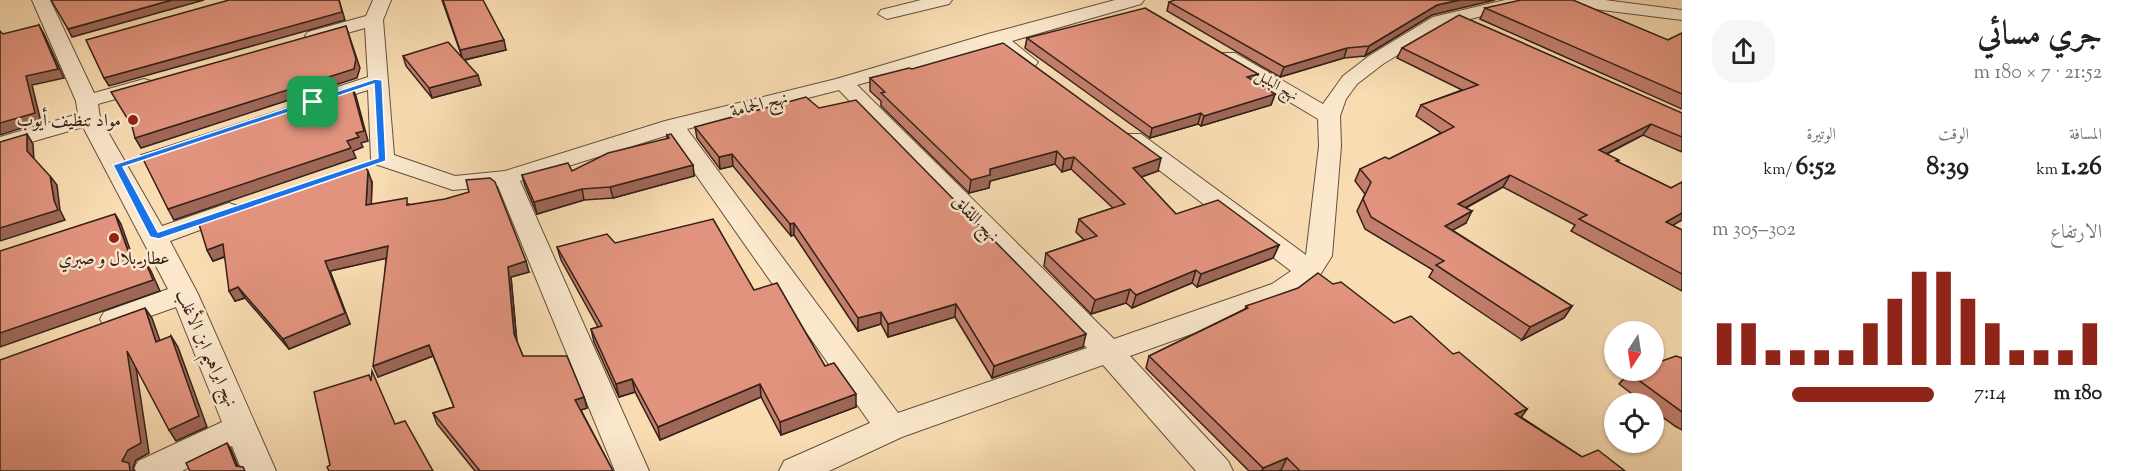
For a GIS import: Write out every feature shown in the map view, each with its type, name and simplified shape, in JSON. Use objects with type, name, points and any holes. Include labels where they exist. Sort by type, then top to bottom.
[{"type":"street","name":"نهج ابراهيم ابن الأغلب","points":[[41,0],[74,45],[88,109],[129,162],[130,211],[155,237],[184,294],[259,471]]},
{"type":"street","points":[[299,106],[378,80],[374,20],[382,0]]},
{"type":"street","points":[[886,14],[943,0]]},
{"type":"street","points":[[796,471],[891,428],[1282,291],[1309,272],[1319,256],[1330,146],[1329,116],[1336,98],[1350,80],[1376,60],[1440,21],[1519,2],[1586,3],[1682,15]]},
{"type":"street","name":"نهج الحمامة","points":[[378,80],[372,163],[453,183],[507,178],[673,126],[843,83],[995,38],[1139,4]]},
{"type":"street","points":[[1455,17],[1488,31]]},
{"type":"street","points":[[294,42],[374,20]]},
{"type":"street","points":[[995,38],[1051,79]]},
{"type":"street","name":"نهج البلبل","points":[[1211,47],[1329,116]]},
{"type":"street","points":[[0,144],[167,78]]},
{"type":"street","name":"نهج اللقلق","points":[[843,83],[1109,352],[1216,471]]},
{"type":"street","points":[[1108,121],[1280,246],[1309,272]]},
{"type":"street","points":[[673,126],[891,428]]},
{"type":"street","points":[[507,178],[632,471]]},
{"type":"street","points":[[155,237],[253,204]]},
{"type":"street","points":[[87,329],[184,294]]},
{"type":"street","points":[[150,471],[241,427]]},
{"type":"building","points":[[51,0],[172,0],[68,29]]},
{"type":"building","points":[[229,0],[339,0],[342,12],[104,78],[86,40]]},
{"type":"building","points":[[443,0],[483,0],[504,40],[460,50]]},
{"type":"building","points":[[1175,0],[1460,0],[1437,5],[1369,46],[1347,48],[1284,67],[1169,2]]},
{"type":"building","points":[[1521,0],[1573,0],[1668,40],[1682,33],[1682,94],[1485,8]]},
{"type":"building","points":[[1145,8],[1258,74],[1247,77],[1275,94],[1204,116],[1201,113],[1152,128],[1027,38]]},
{"type":"building","points":[[1459,15],[1682,113],[1682,137],[1651,124],[1599,150],[1671,188],[1682,182],[1682,213],[1666,222],[1682,230],[1682,274],[1579,219],[1587,215],[1510,175],[1458,204],[1472,211],[1445,226],[1572,306],[1530,327],[1436,265],[1444,261],[1371,217],[1363,199],[1371,182],[1360,169],[1385,157],[1389,159],[1454,127],[1421,105],[1478,85],[1402,48]]},
{"type":"building","points":[[39,25],[58,69],[26,76],[35,113],[0,123],[0,31],[3,34]]},
{"type":"building","points":[[346,26],[356,59],[354,69],[135,138],[132,126],[111,92]]},
{"type":"building","points":[[448,42],[478,75],[429,88],[403,56]]},
{"type":"building","points":[[1003,43],[1161,158],[1133,168],[1176,214],[1218,200],[1279,245],[1201,274],[1196,270],[1136,295],[1130,289],[1095,300],[1046,253],[1097,236],[1079,219],[1125,204],[1074,157],[1064,159],[1057,151],[990,169],[990,175],[971,180],[881,93],[885,92],[870,78],[912,69]]},
{"type":"building","points":[[352,87],[364,131],[356,133],[359,137],[347,141],[351,148],[168,209],[141,155]]},
{"type":"building","points":[[806,97],[819,108],[856,100],[1086,334],[994,366],[956,304],[888,324],[881,312],[858,318],[794,223],[790,224],[732,154],[719,157],[695,127]]},
{"type":"building","points":[[27,134],[27,151],[50,176],[58,210],[0,228],[0,142]]},
{"type":"building","points":[[671,134],[693,165],[610,187],[582,189],[534,202],[522,175],[568,163],[572,171],[608,153],[669,138],[667,135]]},
{"type":"building","points":[[363,164],[368,171],[366,205],[407,198],[407,205],[445,199],[469,192],[466,180],[490,178],[495,182],[526,261],[508,267],[514,334],[523,356],[567,356],[584,397],[575,400],[613,471],[480,471],[433,413],[454,407],[429,345],[373,366],[388,246],[325,261],[345,313],[283,339],[238,287],[229,291],[223,244],[207,250],[198,221]]},
{"type":"building","points":[[115,214],[133,265],[145,261],[153,280],[0,333],[0,251]]},
{"type":"building","points":[[713,219],[754,290],[777,283],[825,366],[834,363],[856,394],[780,422],[760,384],[658,427],[632,379],[616,384],[591,329],[602,326],[557,247],[607,234],[615,243]]},
{"type":"building","points":[[1318,273],[1333,284],[1341,282],[1394,323],[1411,316],[1453,354],[1459,352],[1527,409],[1515,414],[1582,457],[1598,450],[1625,471],[1300,471],[1287,458],[1263,468],[1149,356],[1248,308],[1246,306],[1298,288]]},
{"type":"building","points":[[145,308],[156,342],[171,336],[199,416],[169,430],[127,351],[141,443],[128,450],[122,461],[129,463],[130,471],[0,471],[0,360]]},
{"type":"building","points":[[1676,356],[1682,358],[1682,412],[1664,399],[1664,393],[1656,393],[1640,381],[1664,381],[1664,360]]},
{"type":"building","points":[[372,371],[395,424],[405,421],[433,471],[329,471],[327,467],[330,465],[314,392],[369,375],[371,381]]},
{"type":"building","points":[[227,443],[236,466],[243,467],[245,471],[190,471],[186,463]]},
{"type":"place","name":"مواد تنظيف أيوب","points":[[133,120]]},
{"type":"place","name":"عطار بلال و صبري","points":[[114,238]]},
{"type":"route","points":[[378,80],[383,159],[155,237],[117,165],[313,102],[378,80]]}]
